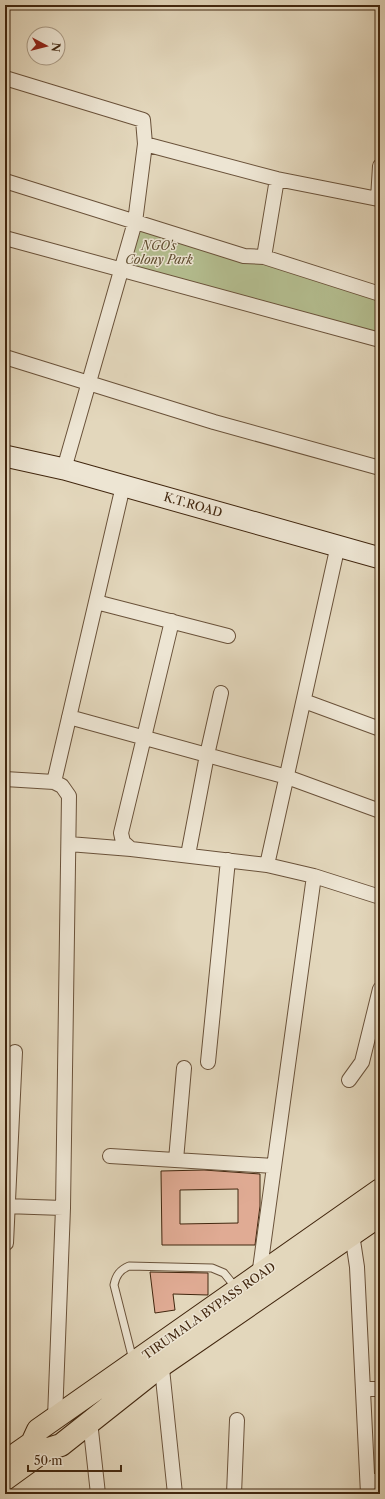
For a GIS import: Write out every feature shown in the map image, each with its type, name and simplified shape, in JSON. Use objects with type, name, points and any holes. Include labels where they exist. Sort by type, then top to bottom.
[{"type":"main road","name":"K.T.ROAD","points":[[5,458],[64,468],[380,558]]},
{"type":"main road","name":"TIRUMALA BYPASS ROAD","points":[[46,1437],[134,1364],[160,1356],[346,1226],[380,1190]]},
{"type":"main road","name":"TIRUMALA BYPASS ROAD","points":[[46,1437],[90,1421],[160,1356],[238,1290],[259,1276],[346,1226],[380,1215]]},
{"type":"main road","points":[[5,1462],[46,1437]]},
{"type":"main road","points":[[5,1479],[46,1437]]},
{"type":"street","points":[[5,78],[143,120],[145,144],[135,222],[64,468]]},
{"type":"street","points":[[145,144],[277,179],[379,200],[380,166]]},
{"type":"street","points":[[264,258],[277,179]]},
{"type":"street","points":[[5,181],[244,256],[264,258],[380,294]]},
{"type":"street","points":[[5,238],[380,340]]},
{"type":"street","points":[[5,357],[214,422],[380,468]]},
{"type":"street","points":[[54,782],[123,486]]},
{"type":"street","points":[[267,865],[338,545]]},
{"type":"street","points":[[96,602],[228,636]]},
{"type":"street","points":[[131,848],[123,842],[121,833],[172,621]]},
{"type":"street","points":[[188,855],[207,755],[221,694]]},
{"type":"street","points":[[304,701],[380,729]]},
{"type":"street","points":[[69,717],[287,777],[380,811]]},
{"type":"street","points":[[5,779],[54,782],[62,786],[69,796],[63,1208],[46,1437]]},
{"type":"street","points":[[69,844],[131,848],[267,865],[314,876],[380,897]]},
{"type":"street","points":[[208,1062],[228,860]]},
{"type":"street","points":[[259,1276],[314,876]]},
{"type":"street","points":[[349,1080],[362,1062],[380,989]]},
{"type":"street","points":[[6,1242],[6,1206],[15,1052]]},
{"type":"street","points":[[176,1160],[184,1068]]},
{"type":"street","points":[[110,1156],[274,1166]]},
{"type":"street","points":[[6,1206],[63,1208]]},
{"type":"street","points":[[346,1226],[357,1267],[364,1389],[372,1485]]},
{"type":"street","points":[[160,1356],[175,1494]]},
{"type":"street","points":[[364,1389],[380,1389]]},
{"type":"street","points":[[234,1494],[237,1420]]},
{"type":"street","points":[[90,1421],[98,1494]]},
{"type":"lane","points":[[134,1364],[114,1285],[116,1278],[123,1268],[129,1266],[212,1268],[224,1273],[238,1290]]},
{"type":"green space","name":"NGO's Colony Park","points":[[135,220],[380,296],[380,340],[121,269]]},
{"type":"building","points":[[204,1170],[260,1174],[260,1206],[255,1245],[162,1245],[161,1171]],"holes":[[[238,1189],[238,1223],[180,1224],[180,1190]]]},
{"type":"building","points":[[150,1272],[208,1273],[208,1295],[173,1294],[175,1310],[155,1313]]}]
